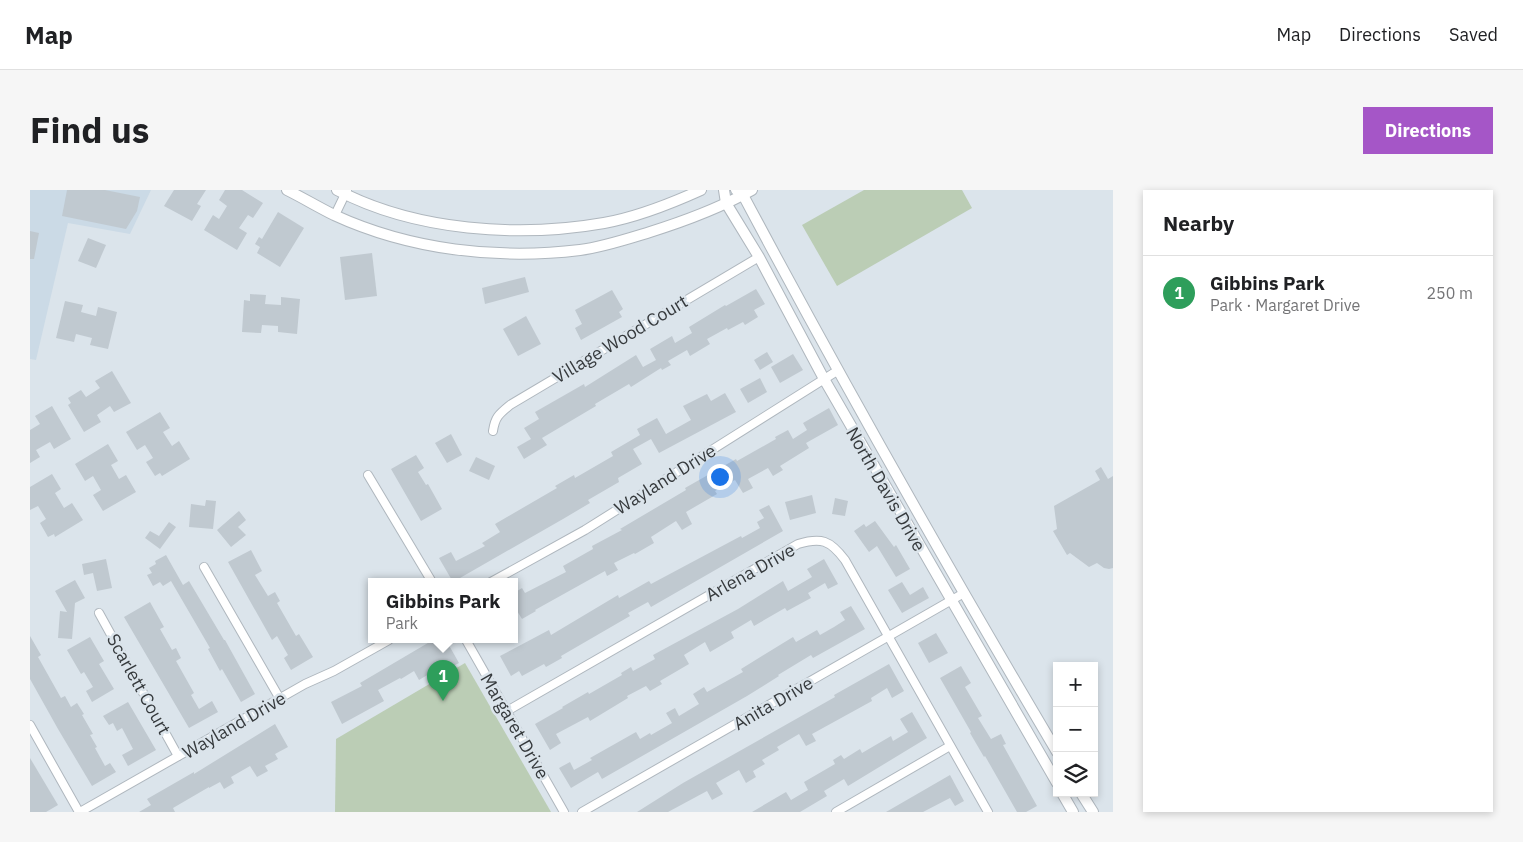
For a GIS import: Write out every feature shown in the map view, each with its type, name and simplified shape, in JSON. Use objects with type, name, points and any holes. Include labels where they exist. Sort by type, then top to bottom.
[{"type":"street","points":[[287,190],[335,215],[393,236],[433,246],[486,253],[532,254],[582,249],[683,222],[726,203],[744,192]]},
{"type":"street","points":[[335,215],[343,191],[362,202],[386,211],[456,226],[512,230],[564,228],[605,223],[645,212],[676,202],[701,190]]},
{"type":"street","name":"North Davis Drive","points":[[724,190],[726,203],[759,257],[824,379],[1053,777]]},
{"type":"street","name":"North Davis Drive","points":[[744,192],[837,371],[1053,745]]},
{"type":"street","name":"Village Wood Court","points":[[493,431],[497,416],[510,404],[759,257]]},
{"type":"street","name":"Wayland Drive","points":[[498,578],[585,530],[837,371]]},
{"type":"street","points":[[368,475],[430,578]]},
{"type":"street","name":"Arlena Drive","points":[[507,711],[798,544],[813,539],[828,542],[845,560],[988,812]]},
{"type":"street","points":[[204,567],[280,699]]},
{"type":"street","name":"Anita Drive","points":[[582,812],[964,593]]},
{"type":"street","name":"Scarlett Court","points":[[99,613],[178,756]]},
{"type":"street","name":"Wayland Drive","points":[[80,812],[305,684],[334,671],[384,643]]},
{"type":"street","name":"Margaret Drive","points":[[468,643],[564,812]]},
{"type":"street","points":[[30,725],[80,812]]},
{"type":"street","points":[[836,812],[950,746]]},
{"type":"street","points":[[1064,797],[1073,812]]},
{"type":"street","points":[[1084,797],[1093,812]]},
{"type":"shaded area","points":[[30,190],[151,190],[130,234],[68,223],[36,360],[30,359]]},
{"type":"green space","points":[[864,190],[962,190],[972,208],[837,286],[802,225]]},
{"type":"green space","points":[[465,663],[551,812],[335,812],[336,739]]},
{"type":"building","points":[[67,190],[105,190],[140,197],[137,211],[126,229],[62,216]]},
{"type":"building","points":[[174,190],[206,190],[197,204],[201,206],[192,221],[164,206]]},
{"type":"building","points":[[225,190],[242,190],[263,203],[253,218],[248,215],[239,228],[247,233],[237,250],[204,230],[213,215],[219,219],[227,206],[219,200]]},
{"type":"building","points":[[278,212],[304,228],[280,267],[257,253],[260,247],[255,244],[259,237],[262,239]]},
{"type":"building","points":[[30,231],[39,233],[34,259],[30,259]]},
{"type":"building","points":[[88,238],[106,245],[96,268],[78,261]]},
{"type":"building","points":[[372,253],[377,296],[345,300],[340,257]]},
{"type":"building","points":[[525,277],[529,292],[485,304],[482,288]]},
{"type":"building","points":[[756,289],[765,304],[754,310],[758,317],[745,325],[743,322],[728,330],[727,328],[707,339],[710,344],[690,356],[687,350],[668,361],[671,365],[662,370],[661,368],[631,387],[629,384],[595,404],[596,406],[542,438],[547,445],[524,459],[517,447],[531,439],[524,428],[539,419],[535,412],[584,384],[585,387],[636,355],[643,367],[656,360],[650,349],[672,336],[675,343],[692,333],[689,327]]},
{"type":"building","points":[[612,290],[623,309],[619,312],[622,317],[581,340],[575,328],[582,324],[575,310]]},
{"type":"building","points":[[250,294],[266,295],[265,304],[281,305],[281,297],[300,299],[297,334],[278,332],[278,326],[262,325],[261,333],[242,332],[244,300],[250,301]]},
{"type":"building","points":[[65,301],[83,305],[81,312],[96,316],[98,307],[117,312],[108,349],[90,345],[92,338],[76,334],[74,342],[56,338]]},
{"type":"building","points":[[526,316],[541,344],[518,356],[503,329]]},
{"type":"building","points":[[767,352],[773,362],[760,370],[754,360]]},
{"type":"building","points":[[793,354],[803,370],[780,383],[771,367]]},
{"type":"building","points":[[112,371],[131,403],[114,412],[110,406],[97,415],[101,422],[84,432],[68,405],[71,403],[68,398],[81,390],[86,397],[100,388],[95,381]]},
{"type":"building","points":[[760,378],[767,392],[748,403],[740,389]]},
{"type":"building","points":[[725,393],[736,412],[659,453],[651,439],[633,449],[642,464],[618,478],[619,482],[588,500],[590,503],[460,578],[451,578],[439,558],[451,552],[456,561],[485,546],[482,543],[500,532],[495,524],[557,488],[555,486],[574,475],[575,478],[613,456],[611,452],[640,435],[637,429],[657,418],[666,434],[691,420],[683,406],[707,394],[711,401]]},
{"type":"building","points":[[52,406],[71,439],[54,449],[50,442],[36,450],[40,457],[30,463],[30,430],[40,424],[35,416]]},
{"type":"building","points":[[829,408],[838,425],[806,443],[809,448],[780,466],[783,470],[773,476],[768,468],[748,479],[753,488],[743,493],[735,480],[715,491],[717,494],[686,512],[692,524],[682,530],[676,521],[651,537],[654,543],[614,563],[618,570],[607,576],[605,571],[522,619],[518,612],[518,590],[522,588],[525,593],[566,572],[563,566],[593,549],[592,546],[622,530],[620,529],[686,490],[685,488],[776,439],[775,437],[788,430],[793,439],[807,430],[803,423]]},
{"type":"building","points":[[160,412],[170,428],[163,432],[172,446],[179,441],[190,459],[162,476],[160,473],[155,476],[146,462],[153,458],[145,445],[137,450],[126,432]]},
{"type":"building","points":[[451,434],[462,455],[447,463],[435,443]]},
{"type":"building","points":[[108,444],[118,461],[111,465],[119,479],[126,475],[136,492],[103,511],[93,495],[101,490],[93,476],[85,481],[75,464]]},
{"type":"building","points":[[416,455],[424,468],[418,472],[426,485],[428,484],[442,509],[421,521],[391,469]]},
{"type":"building","points":[[476,457],[495,466],[489,480],[469,471]]},
{"type":"building","points":[[1101,467],[1108,479],[1113,476],[1113,568],[1109,569],[1097,563],[1089,567],[1070,553],[1067,555],[1053,531],[1057,529],[1054,506],[1100,480],[1095,471]]},
{"type":"building","points":[[52,474],[61,489],[55,493],[64,508],[72,503],[83,520],[55,537],[54,534],[48,537],[40,523],[46,519],[38,506],[30,510],[30,487]]},
{"type":"building","points":[[812,495],[816,513],[790,520],[785,502]]},
{"type":"building","points":[[835,498],[848,501],[845,516],[832,514]]},
{"type":"building","points":[[206,500],[216,501],[213,529],[189,527],[191,504],[205,506]]},
{"type":"building","points":[[769,505],[783,531],[651,607],[648,602],[628,613],[630,616],[561,656],[562,658],[546,667],[544,664],[522,676],[519,671],[511,676],[500,656],[549,630],[551,635],[618,595],[619,598],[649,581],[651,584],[741,536],[742,538],[760,528],[757,522],[764,518],[759,510]]},
{"type":"building","points":[[239,511],[246,520],[238,527],[246,535],[231,547],[217,530]]},
{"type":"building","points":[[875,521],[894,547],[896,545],[910,569],[896,577],[877,546],[869,552],[854,531],[864,524],[866,527]]},
{"type":"building","points":[[169,522],[176,527],[160,549],[145,538],[150,531],[159,536]]},
{"type":"building","points":[[251,550],[262,571],[255,575],[268,596],[275,592],[280,601],[277,603],[296,636],[299,634],[313,657],[291,670],[284,658],[288,655],[277,636],[272,640],[228,562]]},
{"type":"building","points":[[166,555],[183,585],[189,581],[255,694],[241,702],[222,669],[220,671],[208,649],[210,648],[171,581],[163,586],[160,582],[153,586],[147,575],[152,573],[149,568],[156,564],[155,561]]},
{"type":"building","points":[[106,559],[112,588],[97,591],[93,573],[84,575],[82,564]]},
{"type":"building","points":[[824,559],[838,584],[828,589],[825,583],[808,593],[811,598],[787,611],[785,608],[754,626],[751,620],[731,632],[734,638],[710,652],[705,642],[684,655],[689,664],[660,681],[662,684],[650,691],[646,686],[627,696],[628,698],[590,721],[588,717],[556,734],[561,743],[550,750],[535,724],[588,692],[589,694],[622,675],[621,673],[631,667],[633,671],[655,659],[653,655],[738,609],[783,581],[788,591],[812,577],[807,569]]},
{"type":"building","points":[[75,580],[85,598],[75,603],[72,639],[58,638],[60,611],[67,612],[55,591]]},
{"type":"building","points":[[902,582],[910,595],[923,587],[929,598],[902,613],[888,590]]},
{"type":"building","points":[[150,602],[164,627],[160,629],[172,650],[176,648],[181,658],[176,661],[194,693],[191,695],[199,709],[212,701],[218,712],[189,728],[124,617]]},
{"type":"building","points":[[851,606],[865,629],[813,658],[811,655],[747,696],[602,779],[598,772],[571,788],[559,768],[570,762],[574,770],[592,760],[590,758],[636,732],[640,739],[650,733],[651,735],[672,723],[666,713],[675,708],[679,716],[699,704],[693,694],[704,687],[707,692],[743,672],[741,669],[793,637],[796,642],[817,630],[820,635],[845,620],[840,612]]},
{"type":"building","points":[[936,633],[948,653],[929,663],[918,643]]},
{"type":"building","points":[[30,636],[41,655],[38,657],[61,698],[65,696],[71,707],[77,703],[93,734],[90,735],[105,766],[110,763],[116,772],[92,786],[30,679]]},
{"type":"building","points":[[90,637],[104,661],[99,664],[114,689],[92,702],[86,691],[93,687],[84,672],[81,674],[67,650]]},
{"type":"building","points":[[428,643],[448,643],[459,663],[449,668],[446,662],[428,672],[429,674],[419,680],[414,671],[400,678],[378,690],[384,701],[342,724],[331,702],[362,686],[360,683]]},
{"type":"building","points":[[889,664],[904,691],[892,698],[887,688],[871,698],[872,701],[812,734],[816,741],[806,746],[799,734],[777,747],[779,750],[762,760],[765,764],[753,771],[756,777],[746,783],[739,770],[716,783],[723,794],[712,800],[707,791],[668,812],[637,812],[683,783],[835,697],[834,695]]},
{"type":"building","points":[[961,666],[971,683],[965,687],[982,716],[978,718],[991,739],[1001,734],[1006,744],[1003,745],[1037,806],[1026,812],[1017,812],[940,678]]},
{"type":"building","points":[[128,702],[156,750],[128,766],[122,755],[133,749],[122,728],[117,731],[113,723],[109,725],[103,716]]},
{"type":"building","points":[[912,712],[927,738],[848,786],[844,779],[824,791],[827,796],[800,812],[752,812],[786,792],[791,800],[808,790],[804,782],[835,764],[833,760],[841,755],[844,759],[860,749],[862,753],[891,736],[893,741],[908,732],[900,719]]},
{"type":"building","points":[[275,724],[288,747],[275,754],[278,759],[265,766],[268,771],[257,777],[250,766],[231,777],[234,783],[224,789],[220,782],[209,787],[173,808],[175,812],[139,812],[151,805],[147,799],[194,772],[194,774]]},
{"type":"building","points":[[30,758],[58,805],[46,812],[30,812]]},
{"type":"building","points":[[950,775],[964,801],[955,806],[950,798],[923,812],[886,812]]},
{"type":"place","name":"Gibbins Park","points":[[443,701]]}]
